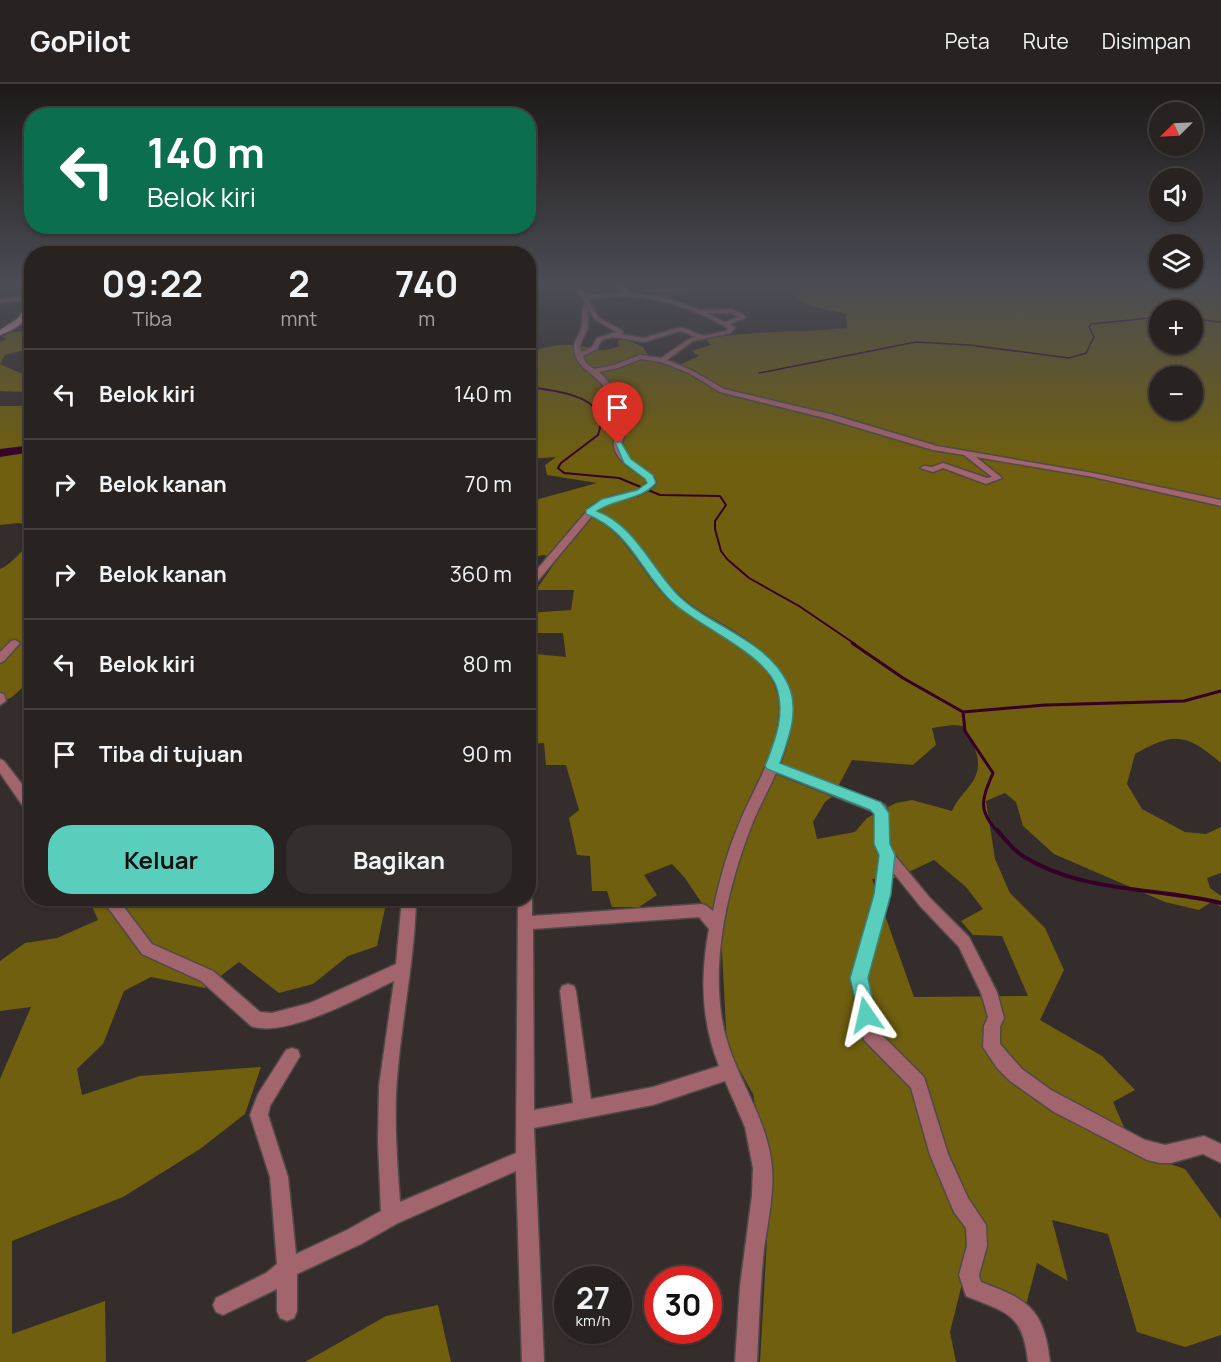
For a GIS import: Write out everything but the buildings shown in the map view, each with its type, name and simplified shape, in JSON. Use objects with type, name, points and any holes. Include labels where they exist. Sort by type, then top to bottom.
[{"type":"street","points":[[536,576],[590,512],[605,501],[647,489],[652,482],[650,477],[635,469],[618,448],[624,427],[611,409],[610,390],[593,371],[583,364],[577,346],[579,342]]},
{"type":"street","points":[[577,346],[591,342]]},
{"type":"street","points":[[579,355],[595,348],[598,342]]},
{"type":"street","points":[[662,360],[687,342]]},
{"type":"street","points":[[593,371],[616,367],[639,357],[662,360],[680,366],[726,392],[964,453],[1093,475],[1221,503]]},
{"type":"street","points":[[924,468],[933,470],[943,465],[986,481],[998,478],[964,453]]},
{"type":"street","points":[[590,512],[608,519],[620,529],[675,599],[767,663],[782,684],[787,705],[784,734],[740,836],[711,958],[711,987],[720,1045],[752,1121],[761,1155],[762,1185],[753,1262],[746,1362]]},
{"type":"street","points":[[0,659],[15,644]]},
{"type":"street","points":[[0,764],[24,797]]},
{"type":"street","points":[[772,766],[876,806],[882,813],[882,844],[887,855],[926,902],[964,942],[995,1005],[992,1047],[1018,1078],[1058,1106],[1145,1150],[1161,1154],[1174,1153],[1204,1145],[1221,1154]]},
{"type":"street","points":[[887,855],[882,894],[859,978],[870,1034],[918,1083],[939,1155],[961,1205],[976,1225],[977,1246],[969,1275],[973,1289],[1019,1307],[1027,1318],[1038,1351],[1039,1362]]},
{"type":"street","points":[[114,906],[147,948],[207,976],[257,1020],[280,1021],[303,1014],[404,968]]},
{"type":"street","points":[[391,1216],[386,1125],[389,1069],[404,968],[408,906]]},
{"type":"street","points":[[525,906],[525,1158],[534,1362]]},
{"type":"street","points":[[526,923],[702,910],[717,927]]},
{"type":"street","points":[[568,991],[583,1109]]},
{"type":"street","points":[[287,1311],[287,1268],[279,1177],[260,1115],[262,1104],[284,1073],[292,1056]]},
{"type":"street","points":[[525,1121],[653,1096],[730,1071]]},
{"type":"street","points":[[223,1305],[273,1280],[287,1268],[354,1237],[391,1216],[525,1158]]},
{"type":"shaded area","points":[[0,342],[24,342],[24,350],[5,355],[0,364]]},
{"type":"shaded area","points":[[618,342],[631,342],[643,347],[651,361],[675,367],[699,356],[692,351],[711,345],[708,342],[1149,342],[1149,354],[1203,354],[1203,342],[1221,342],[1221,763],[1189,741],[1171,739],[1135,754],[1127,784],[1142,809],[1185,832],[1206,834],[1221,827],[1221,873],[1207,878],[1210,888],[1221,896],[1221,907],[1213,901],[1199,910],[1165,902],[1054,854],[1023,826],[1016,802],[1005,793],[986,801],[995,859],[1010,893],[1045,928],[1064,970],[1040,1020],[1102,1056],[1135,1090],[1113,1102],[1135,1152],[1185,1169],[1221,1219],[1221,1335],[1185,1347],[1137,1332],[1108,1234],[1052,1220],[1068,1281],[1037,1263],[1026,1305],[963,1280],[950,1332],[956,1362],[760,1362],[770,1186],[753,1094],[727,1047],[721,932],[685,878],[672,864],[644,875],[657,895],[639,907],[612,907],[607,891],[592,891],[590,856],[577,855],[569,818],[579,810],[566,765],[546,765],[544,743],[536,744],[536,654],[566,657],[563,633],[536,633],[536,612],[571,610],[574,590],[536,590],[558,558],[543,555],[536,556],[536,500],[597,483],[547,475],[545,465],[556,457],[536,458],[536,350],[566,345],[605,350],[619,346]],"holes":[[[963,726],[977,754],[978,769],[971,784],[952,811],[912,800],[896,803],[867,818],[855,832],[817,839],[813,822],[825,802],[833,796],[852,760],[913,765],[936,745],[932,728]],[[934,860],[966,887],[983,909],[961,921],[973,935],[1002,936],[1028,996],[914,997],[872,879],[896,878]]]},
{"type":"shaded area","points":[[0,364],[24,375],[24,392],[0,391]]},
{"type":"shaded area","points":[[24,403],[24,524],[0,525],[0,406],[20,406]]},
{"type":"shaded area","points":[[23,550],[24,686],[12,697],[0,703],[0,569],[9,564]]},
{"type":"shaded area","points":[[92,906],[386,906],[377,946],[348,956],[313,984],[279,993],[239,962],[205,988],[151,977],[124,991],[103,1044],[77,1069],[82,1095],[140,1076],[261,1067],[245,1114],[200,1149],[123,1197],[12,1241],[12,1334],[105,1301],[106,1362],[0,1362],[0,1079],[31,1007],[0,1011],[0,961],[25,943],[57,938],[98,920]]},
{"type":"shaded area","points":[[438,1305],[451,1362],[305,1362],[386,1316]]},
{"type":"waterway","points":[[759,373],[916,342],[969,345],[1069,358],[1086,353],[1092,342]]},
{"type":"waterway","points":[[536,388],[578,397],[597,411],[600,422],[598,435],[561,463],[558,468],[564,473],[619,478],[660,495],[720,496],[726,505],[715,521],[715,529],[721,551],[727,559],[749,578],[799,606],[855,644]]},
{"type":"waterway","points":[[0,453],[24,449]]},
{"type":"waterway","points":[[852,643],[903,678],[963,712]]},
{"type":"waterway","points":[[963,712],[1045,705],[1184,701],[1221,691]]},
{"type":"waterway","points":[[963,712],[965,731],[993,773],[984,797],[984,811],[998,832]]},
{"type":"waterway","points":[[997,830],[1012,848],[1023,856],[1069,877],[1221,903]]},
{"type":"route","points":[[618,444],[619,450],[628,461],[635,469],[650,477],[652,483],[641,493],[605,501],[590,512],[608,519],[620,529],[675,599],[767,663],[782,684],[787,705],[784,734],[772,766],[876,806],[882,813],[882,844],[887,855],[882,894],[859,978],[866,1015]]}]
